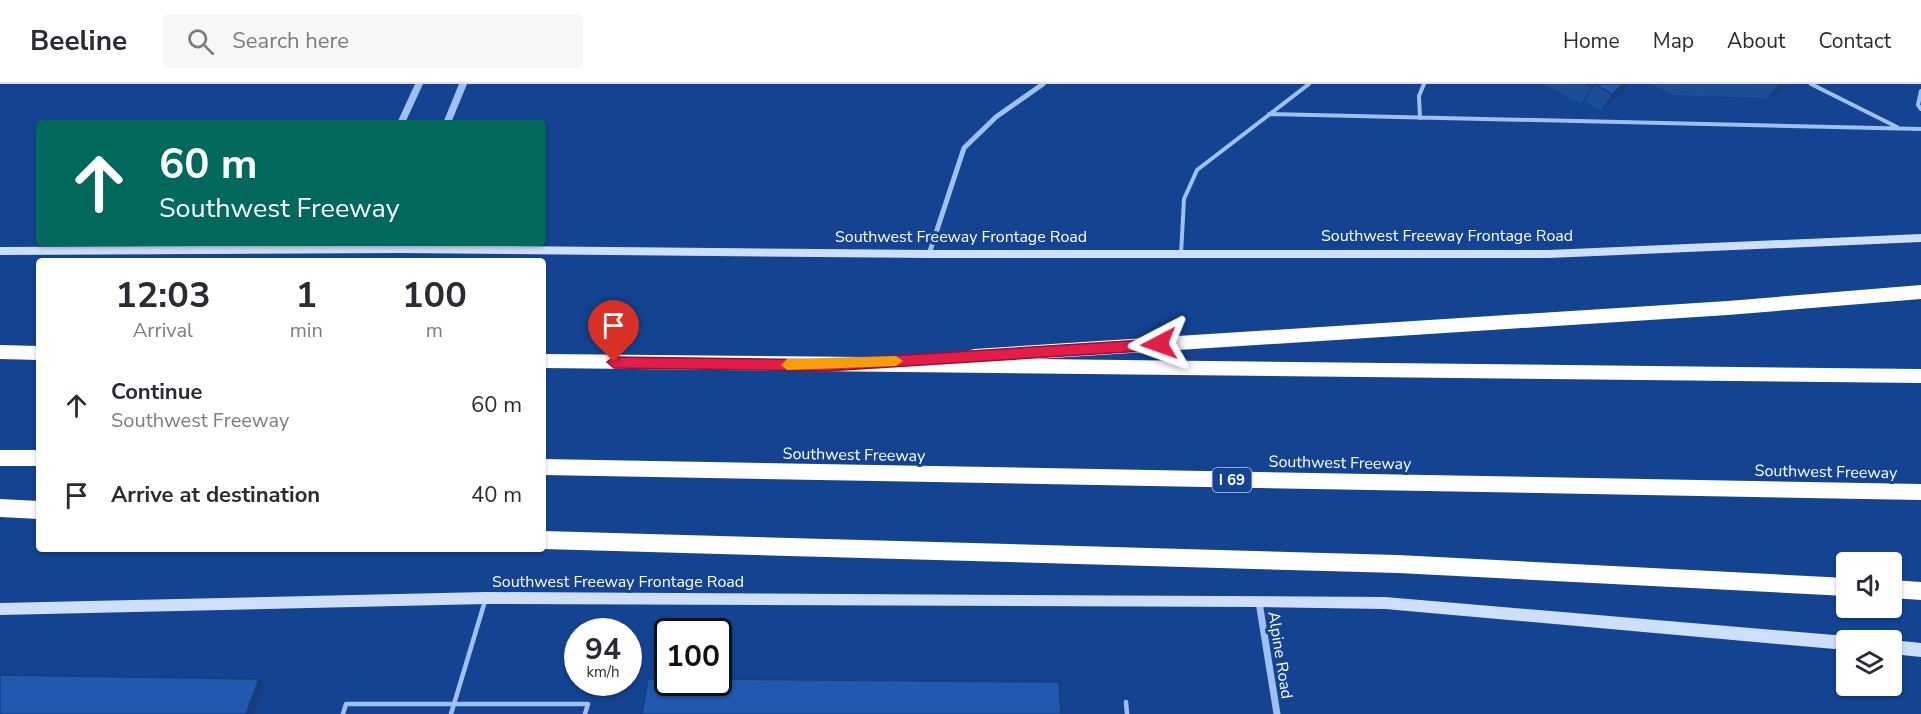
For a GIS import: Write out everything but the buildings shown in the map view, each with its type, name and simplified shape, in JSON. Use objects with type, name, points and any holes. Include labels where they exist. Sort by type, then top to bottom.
[{"type":"highway","points":[[827,365],[1728,308],[1921,292]]},
{"type":"highway","points":[[0,352],[36,353]]},
{"type":"highway","points":[[546,361],[1921,376]]},
{"type":"highway","points":[[0,458],[36,459]]},
{"type":"highway","name":"Southwest Freeway","points":[[546,467],[1921,492]]},
{"type":"highway","points":[[0,508],[36,510]]},
{"type":"highway","points":[[546,540],[1398,564],[1836,586]]},
{"type":"highway","points":[[1902,590],[1921,591]]},
{"type":"main road","name":"Southwest Freeway Frontage Road","points":[[0,251],[400,246],[929,254],[1549,254],[1921,238]]},
{"type":"main road","name":"Southwest Freeway Frontage Road","points":[[0,609],[486,598],[1385,603],[1836,643]]},
{"type":"main road","points":[[1902,648],[1921,650]]},
{"type":"street","points":[[402,120],[419,84]]},
{"type":"street","points":[[448,120],[463,84]]},
{"type":"street","points":[[929,254],[964,148],[996,117],[1044,84]]},
{"type":"street","name":"Alpine Road","points":[[1259,601],[1277,714]]},
{"type":"lane","points":[[1181,254],[1182,196],[1186,184],[1197,170],[1309,84]]},
{"type":"lane","points":[[1419,118],[1419,96],[1424,84]]},
{"type":"lane","points":[[1810,84],[1899,128]]},
{"type":"lane","points":[[1921,92],[1918,105],[1921,110]]},
{"type":"lane","points":[[1269,114],[1921,129]]},
{"type":"lane","points":[[451,714],[486,598]]},
{"type":"lane","points":[[1126,702],[1127,714]]},
{"type":"lane","points":[[344,714],[346,704],[588,704],[585,714]]},
{"type":"slow traffic","points":[[787,365],[896,361]]},
{"type":"route","points":[[614,362],[827,365],[1159,344]]}]
